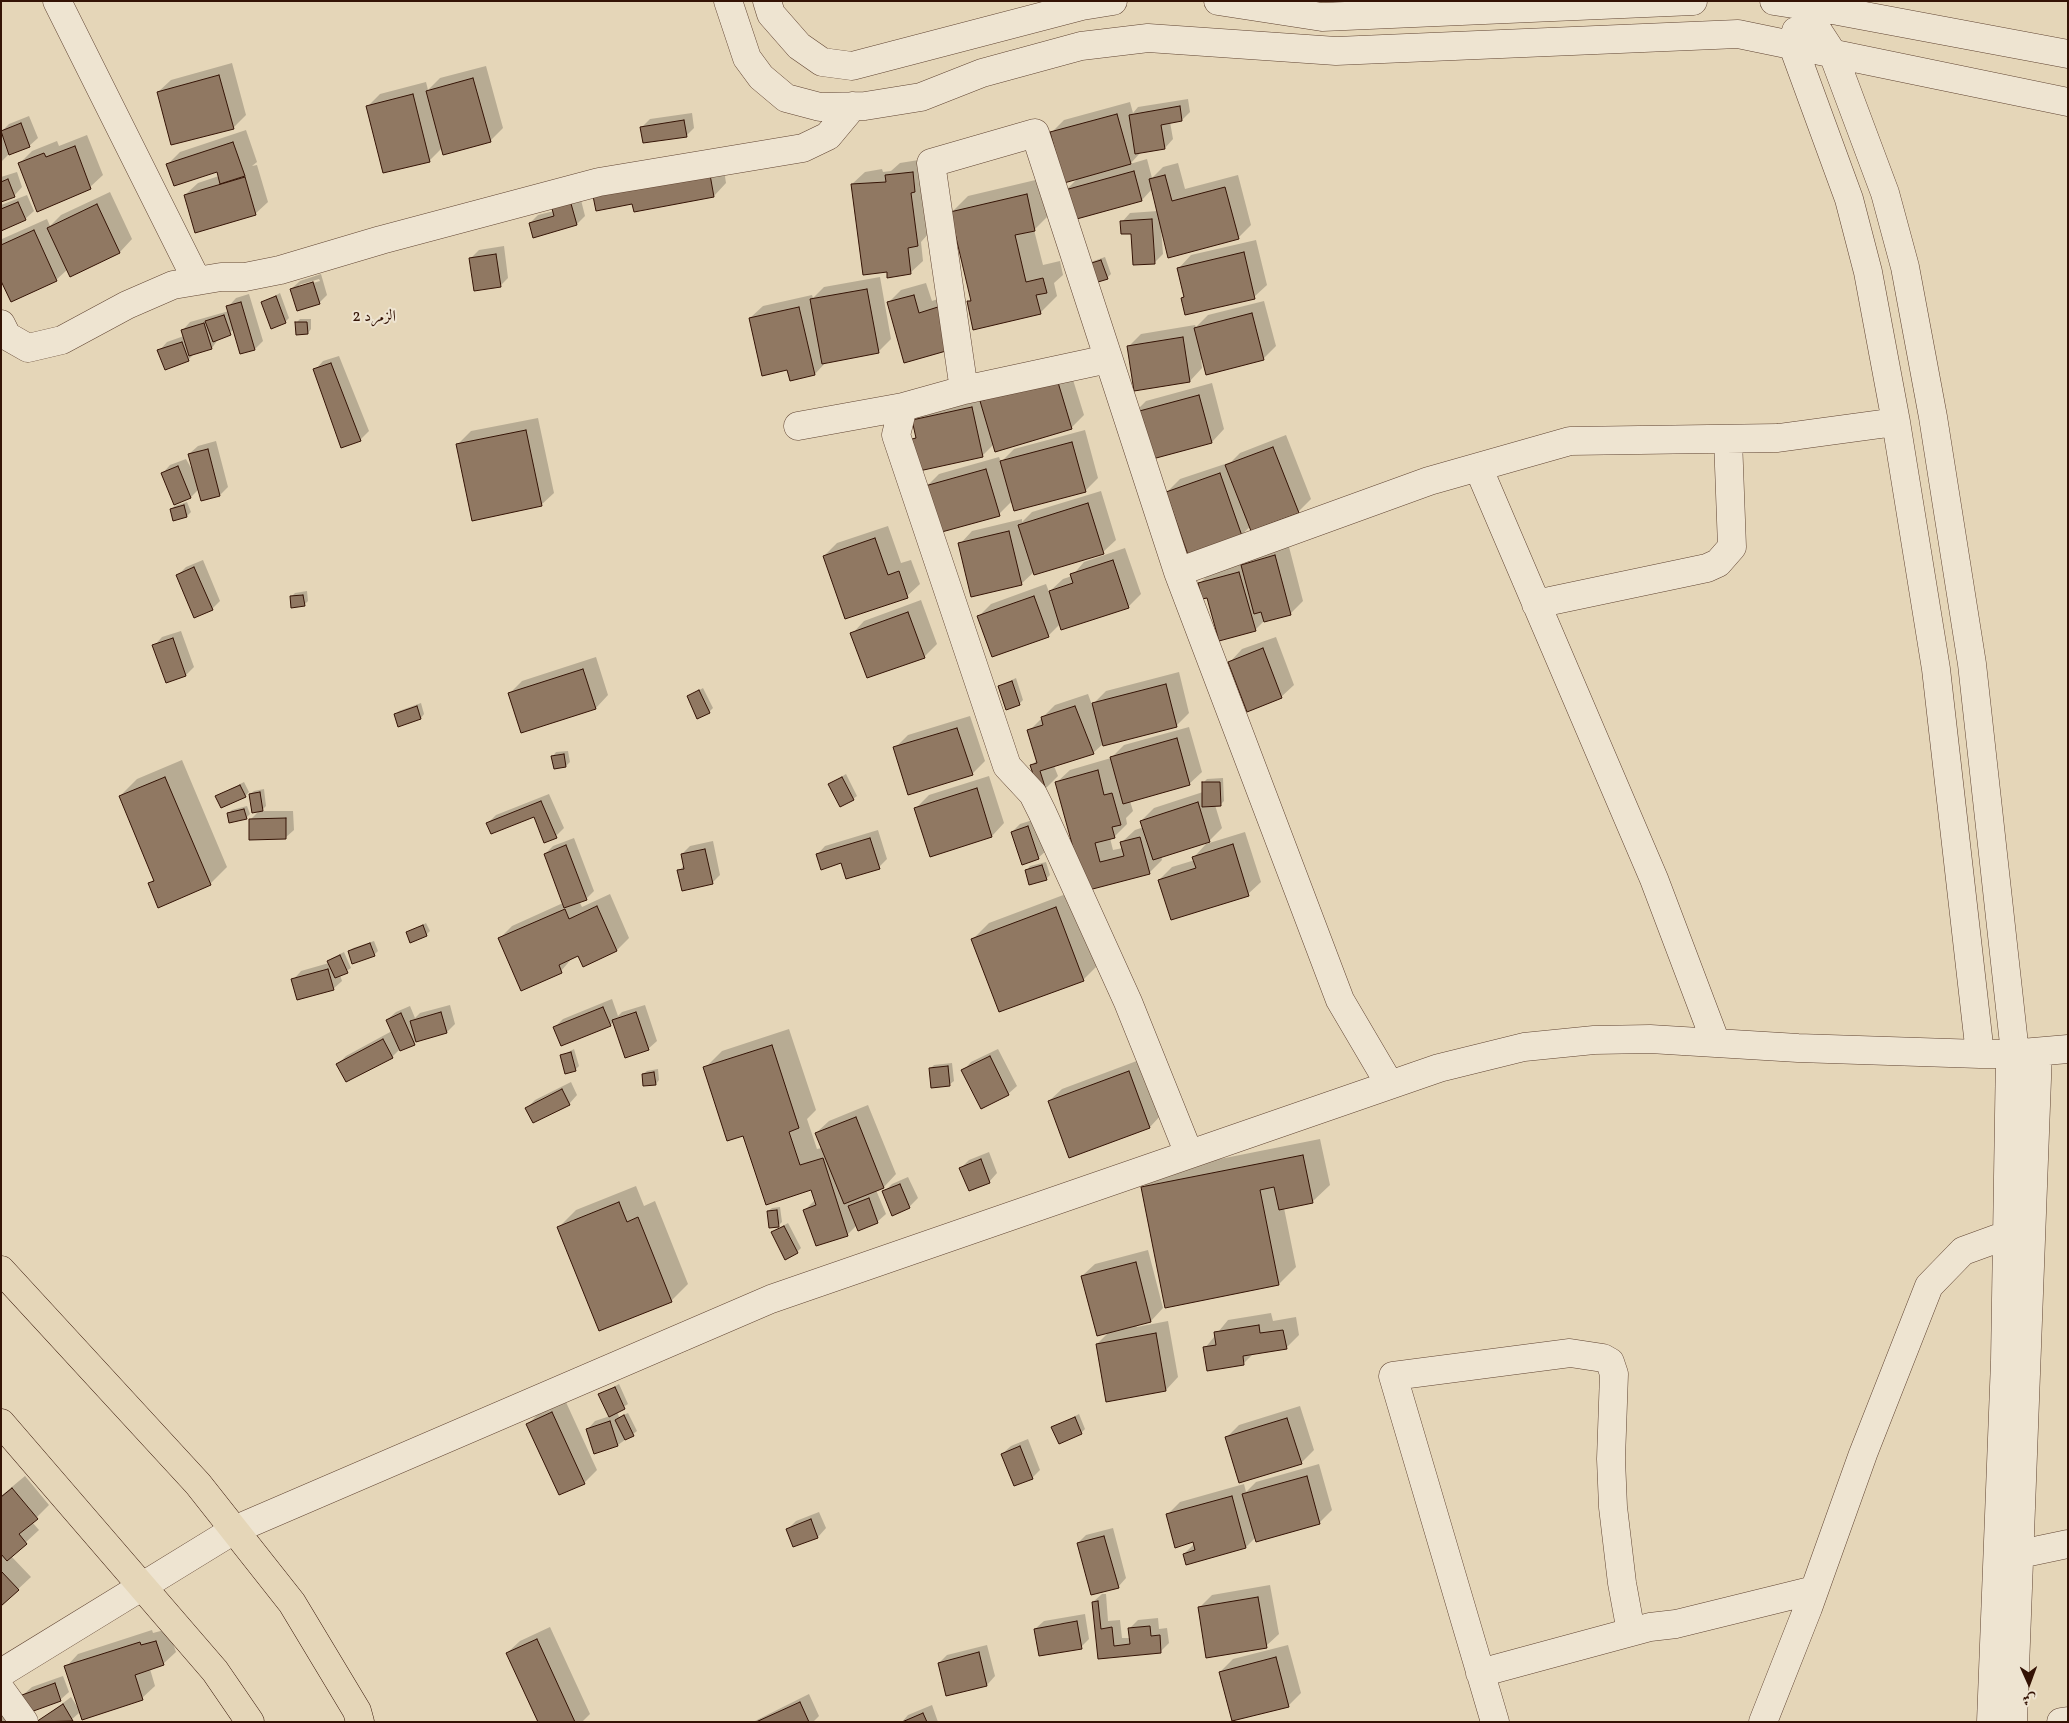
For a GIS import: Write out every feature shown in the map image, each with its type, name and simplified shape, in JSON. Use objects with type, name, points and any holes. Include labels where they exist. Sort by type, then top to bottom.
[{"type":"main road","points":[[1,1270],[198,1484],[292,1602],[357,1711],[360,1722]]},
{"type":"main road","points":[[1,1423],[215,1671],[250,1722]]},
{"type":"street","points":[[57,1],[197,281]]},
{"type":"street","points":[[728,1],[747,58],[761,77],[786,98],[820,107],[853,106],[921,97],[982,74],[1082,46],[1148,38],[1336,52],[1738,34],[2068,102]]},
{"type":"street","points":[[767,1],[771,14],[799,46],[822,62],[852,66],[1082,6],[1114,1]]},
{"type":"street","points":[[1218,1],[1322,16],[1693,1]]},
{"type":"street","points":[[1788,3],[1793,46],[1849,199],[1868,272],[1896,422],[1936,669],[1980,1054]]},
{"type":"street","points":[[1788,3],[2068,54]]},
{"type":"street","points":[[1788,3],[1833,54],[1885,193],[1905,267],[1933,417],[1972,664],[2021,1053],[2008,1556],[1991,1722]]},
{"type":"street","points":[[1,324],[7,336],[28,348],[62,340],[127,304],[173,285],[221,277],[245,277],[280,270],[381,240],[599,182],[803,148],[828,136],[853,106]]},
{"type":"street","points":[[964,390],[931,163],[1035,133],[1178,572],[1340,1000],[1390,1085]]},
{"type":"street","points":[[798,426],[903,407],[964,390],[1108,359]]},
{"type":"street","points":[[903,407],[896,435],[1007,766],[1033,794],[1042,812],[1128,1002],[1188,1154]]},
{"type":"street","points":[[1178,572],[1429,481],[1570,441],[1778,438],[1896,422]]},
{"type":"street","points":[[1536,604],[1707,568],[1718,563],[1732,547],[1728,438]]},
{"type":"street","points":[[1478,467],[1654,879],[1716,1043]]},
{"type":"street","points":[[1,1673],[144,1587],[234,1530],[771,1299],[1439,1068],[1524,1047],[1594,1040],[1650,1039],[1980,1054],[2068,1049]]},
{"type":"street","points":[[2013,1722],[2005,1361],[2006,1235],[2021,1053]]},
{"type":"street","points":[[1763,1722],[1814,1590],[1863,1454],[1929,1286],[1963,1251],[2006,1235]]},
{"type":"street","points":[[1495,1722],[1393,1376],[1570,1353],[1603,1358],[1610,1362],[1614,1374],[1611,1460],[1613,1507],[1622,1582],[1631,1632]]},
{"type":"street","points":[[2008,1556],[2068,1544]]},
{"type":"street","points":[[1480,1673],[1650,1627],[1676,1624],[1814,1590]]},
{"type":"street","points":[[1,1690],[24,1722]]},
{"type":"street","points":[[2061,1722],[2068,1721]]},
{"type":"building","points":[[219,75],[234,129],[171,145],[157,92]]},
{"type":"building","points":[[473,78],[491,142],[443,155],[426,91]]},
{"type":"building","points":[[413,94],[430,162],[383,173],[366,106]]},
{"type":"building","points":[[1180,106],[1182,121],[1161,125],[1165,149],[1135,154],[1129,115]]},
{"type":"building","points":[[1117,114],[1131,164],[1064,183],[1050,132]]},
{"type":"building","points":[[684,120],[687,137],[643,143],[640,127]]},
{"type":"building","points":[[21,123],[30,147],[9,155],[1,131]]},
{"type":"building","points":[[233,142],[245,176],[220,184],[217,172],[174,186],[166,164]]},
{"type":"building","points":[[75,146],[91,189],[37,212],[18,163],[44,153],[46,157]]},
{"type":"building","points":[[709,169],[714,197],[634,212],[632,204],[596,211],[592,191]]},
{"type":"building","points":[[1134,171],[1142,201],[1073,220],[1065,190]]},
{"type":"building","points":[[913,172],[915,192],[911,193],[918,246],[908,248],[911,274],[887,278],[887,272],[863,275],[851,184],[886,182],[885,175]]},
{"type":"building","points":[[1165,175],[1172,201],[1225,187],[1239,239],[1168,258],[1149,179]]},
{"type":"building","points":[[245,177],[256,215],[195,233],[184,195]]},
{"type":"building","points":[[8,179],[15,197],[1,202],[1,182]]},
{"type":"building","points":[[1027,194],[1035,231],[1015,235],[1026,282],[1043,278],[1047,293],[1036,295],[1041,314],[973,330],[967,301],[971,301],[950,212]]},
{"type":"building","points":[[570,200],[577,225],[533,238],[529,223],[554,216],[551,205]]},
{"type":"building","points":[[18,202],[26,220],[1,231],[1,209]]},
{"type":"building","points":[[97,204],[120,253],[70,277],[47,228]]},
{"type":"building","points":[[1152,219],[1155,264],[1133,265],[1131,234],[1121,234],[1120,221]]},
{"type":"building","points":[[34,230],[57,281],[11,302],[1,281],[1,245]]},
{"type":"building","points":[[1244,252],[1255,299],[1185,315],[1181,298],[1184,297],[1177,268]]},
{"type":"building","points":[[496,254],[501,287],[474,291],[469,258]]},
{"type":"building","points":[[1101,260],[1108,279],[1088,285],[1082,266]]},
{"type":"building","points":[[313,282],[320,304],[297,311],[290,289]]},
{"type":"building","points":[[867,289],[879,353],[822,364],[810,299]]},
{"type":"building","points":[[914,295],[919,313],[941,306],[953,349],[904,363],[887,302]]},
{"type":"building","points":[[276,296],[286,323],[271,329],[261,302]]},
{"type":"building","points":[[241,302],[255,350],[240,354],[226,306]]},
{"type":"building","points":[[799,307],[815,375],[790,381],[787,370],[762,376],[749,318]]},
{"type":"building","points":[[1252,313],[1264,360],[1206,375],[1194,328]]},
{"type":"building","points":[[224,315],[231,335],[213,342],[205,321]]},
{"type":"building","points":[[295,322],[307,322],[308,334],[296,335]]},
{"type":"building","points":[[204,323],[212,349],[189,356],[181,330]]},
{"type":"building","points":[[1183,337],[1190,382],[1134,391],[1127,346]]},
{"type":"building","points":[[182,342],[189,361],[165,370],[157,350]]},
{"type":"building","points":[[331,363],[361,441],[341,448],[313,369]]},
{"type":"building","points":[[1057,379],[1072,429],[995,452],[980,401]]},
{"type":"building","points":[[1199,395],[1212,443],[1145,461],[1132,413]]},
{"type":"building","points":[[972,407],[983,457],[919,471],[912,439],[916,438],[912,420]]},
{"type":"building","points":[[526,430],[542,506],[472,521],[456,444]]},
{"type":"building","points":[[1072,442],[1086,492],[1014,511],[1000,461]]},
{"type":"building","points":[[1273,447],[1299,513],[1251,531],[1225,465]]},
{"type":"building","points":[[208,449],[220,496],[201,501],[188,454]]},
{"type":"building","points":[[178,466],[191,498],[174,505],[161,473]]},
{"type":"building","points":[[986,469],[1000,516],[938,533],[925,486]]},
{"type":"building","points":[[1220,473],[1242,536],[1188,555],[1166,492]]},
{"type":"building","points":[[1088,503],[1104,554],[1034,575],[1018,525]]},
{"type":"building","points":[[184,505],[187,517],[173,521],[170,509]]},
{"type":"building","points":[[1009,531],[1022,585],[971,597],[958,543]]},
{"type":"building","points":[[875,538],[888,575],[899,571],[908,598],[845,619],[823,556]]},
{"type":"building","points":[[1275,555],[1291,615],[1264,622],[1261,612],[1254,614],[1241,565]]},
{"type":"building","points":[[1113,560],[1129,608],[1061,630],[1049,591],[1073,583],[1070,574]]},
{"type":"building","points":[[194,567],[213,610],[194,618],[176,575]]},
{"type":"building","points":[[1239,572],[1256,631],[1219,641],[1207,598],[1202,599],[1198,583]]},
{"type":"building","points":[[303,595],[305,606],[291,608],[290,596]]},
{"type":"building","points":[[1034,596],[1049,637],[992,657],[977,616]]},
{"type":"building","points":[[908,612],[925,658],[867,678],[850,633]]},
{"type":"building","points":[[173,638],[186,676],[166,683],[152,645]]},
{"type":"building","points":[[1263,648],[1282,698],[1247,712],[1228,662]]},
{"type":"building","points":[[583,669],[596,709],[521,733],[508,693]]},
{"type":"building","points":[[1012,681],[1020,705],[1006,710],[998,686]]},
{"type":"building","points":[[1166,684],[1177,727],[1103,746],[1092,703]]},
{"type":"building","points":[[699,690],[710,713],[697,719],[687,696]]},
{"type":"building","points":[[417,706],[421,719],[398,727],[394,714]]},
{"type":"building","points":[[1075,706],[1094,754],[1040,771],[1046,790],[1039,792],[1030,765],[1037,763],[1027,730],[1043,725],[1041,717]]},
{"type":"building","points":[[957,728],[973,775],[908,795],[893,747]]},
{"type":"building","points":[[1177,738],[1190,785],[1123,804],[1110,757]]},
{"type":"building","points":[[564,754],[566,767],[554,769],[551,756]]},
{"type":"building","points":[[1098,770],[1104,795],[1112,793],[1121,825],[1112,827],[1115,838],[1095,843],[1100,862],[1124,856],[1120,842],[1140,837],[1150,874],[1085,891],[1055,782]]},
{"type":"building","points":[[165,777],[211,885],[158,908],[148,883],[154,881],[119,796]]},
{"type":"building","points":[[842,777],[854,800],[840,807],[828,784]]},
{"type":"building","points":[[1202,782],[1220,782],[1221,806],[1202,807]]},
{"type":"building","points":[[240,785],[246,797],[221,808],[215,796]]},
{"type":"building","points":[[977,788],[992,837],[930,857],[914,808]]},
{"type":"building","points":[[260,792],[263,811],[252,813],[249,794]]},
{"type":"building","points":[[541,801],[557,838],[544,843],[534,817],[491,834],[486,823]]},
{"type":"building","points":[[1198,802],[1210,842],[1153,860],[1140,821]]},
{"type":"building","points":[[244,809],[247,819],[229,823],[227,813]]},
{"type":"building","points":[[286,818],[286,839],[249,840],[249,819]]},
{"type":"building","points":[[1028,826],[1039,859],[1022,865],[1011,832]]},
{"type":"building","points":[[870,838],[880,869],[846,879],[841,863],[821,870],[816,854]]},
{"type":"building","points":[[1233,844],[1249,896],[1171,920],[1158,880],[1196,868],[1192,857]]},
{"type":"building","points":[[566,845],[587,900],[564,908],[544,854]]},
{"type":"building","points":[[705,849],[713,884],[682,891],[677,870],[684,869],[681,854]]},
{"type":"building","points":[[1042,865],[1047,880],[1029,885],[1025,870]]},
{"type":"building","points":[[597,906],[617,951],[583,967],[578,956],[559,965],[562,973],[521,991],[498,938],[565,909],[569,919]]},
{"type":"building","points":[[1056,907],[1084,981],[999,1012],[971,939]]},
{"type":"building","points":[[423,925],[427,936],[410,943],[406,932]]},
{"type":"building","points":[[370,943],[375,956],[352,964],[348,951]]},
{"type":"building","points":[[340,955],[348,973],[335,978],[327,961]]},
{"type":"building","points":[[328,969],[334,990],[297,1000],[291,979]]},
{"type":"building","points":[[603,1007],[611,1026],[561,1046],[553,1027]]},
{"type":"building","points":[[441,1012],[447,1033],[416,1042],[410,1021]]},
{"type":"building","points":[[636,1012],[649,1050],[625,1058],[612,1020]]},
{"type":"building","points":[[401,1013],[415,1045],[400,1051],[386,1020]]},
{"type":"building","points":[[383,1039],[393,1058],[346,1082],[336,1064]]},
{"type":"building","points":[[772,1045],[799,1128],[789,1132],[800,1165],[823,1158],[848,1236],[816,1246],[803,1210],[816,1205],[811,1190],[766,1205],[743,1136],[727,1141],[703,1067]]},
{"type":"building","points":[[571,1052],[576,1071],[565,1074],[560,1055]]},
{"type":"building","points":[[990,1056],[1009,1095],[981,1109],[961,1070]]},
{"type":"building","points":[[948,1066],[950,1086],[931,1088],[929,1068]]},
{"type":"building","points":[[1129,1071],[1150,1128],[1069,1158],[1048,1101]]},
{"type":"building","points":[[654,1072],[656,1085],[643,1086],[642,1074]]},
{"type":"building","points":[[562,1089],[570,1105],[533,1123],[525,1108]]},
{"type":"building","points":[[856,1117],[884,1188],[844,1204],[815,1133]]},
{"type":"building","points":[[1303,1155],[1313,1203],[1279,1210],[1274,1187],[1260,1190],[1279,1285],[1165,1308],[1141,1187]]},
{"type":"building","points":[[981,1159],[990,1183],[969,1191],[959,1168]]},
{"type":"building","points":[[900,1184],[910,1208],[892,1216],[882,1191]]},
{"type":"building","points":[[869,1198],[878,1223],[858,1231],[848,1206]]},
{"type":"building","points":[[619,1202],[627,1222],[638,1217],[672,1302],[599,1331],[557,1227]]},
{"type":"building","points":[[777,1210],[779,1227],[769,1228],[767,1211]]},
{"type":"building","points":[[784,1226],[798,1253],[785,1260],[771,1232]]},
{"type":"building","points":[[1136,1262],[1151,1322],[1097,1336],[1081,1276]]},
{"type":"building","points":[[1259,1325],[1260,1333],[1283,1330],[1287,1349],[1243,1356],[1244,1365],[1207,1371],[1203,1347],[1216,1345],[1214,1332]]},
{"type":"building","points":[[1156,1333],[1166,1391],[1106,1402],[1096,1344]]},
{"type":"building","points":[[615,1387],[625,1409],[609,1417],[598,1394]]},
{"type":"building","points":[[552,1412],[585,1484],[559,1495],[526,1424]]},
{"type":"building","points":[[624,1415],[634,1436],[625,1440],[615,1420]]},
{"type":"building","points":[[1075,1417],[1082,1434],[1059,1444],[1051,1427]]},
{"type":"building","points":[[1287,1418],[1302,1464],[1239,1483],[1225,1437]]},
{"type":"building","points":[[610,1421],[618,1446],[594,1454],[586,1429]]},
{"type":"building","points":[[1020,1446],[1033,1479],[1014,1486],[1001,1454]]},
{"type":"building","points":[[1307,1476],[1320,1524],[1256,1542],[1242,1494]]},
{"type":"building","points":[[12,1488],[38,1519],[19,1534],[27,1544],[7,1561],[1,1554],[1,1497]]},
{"type":"building","points":[[1232,1496],[1246,1548],[1186,1565],[1183,1554],[1195,1550],[1193,1542],[1175,1548],[1166,1514]]},
{"type":"building","points":[[811,1519],[818,1538],[793,1547],[786,1529]]},
{"type":"building","points":[[1104,1536],[1119,1588],[1091,1595],[1077,1543]]},
{"type":"building","points":[[1,1571],[19,1590],[1,1606]]},
{"type":"building","points":[[1258,1597],[1267,1648],[1206,1658],[1198,1607]]},
{"type":"building","points":[[1098,1601],[1101,1629],[1112,1627],[1114,1646],[1130,1644],[1128,1628],[1150,1626],[1151,1636],[1160,1635],[1161,1653],[1098,1659],[1092,1602]]},
{"type":"building","points":[[1077,1621],[1082,1649],[1039,1656],[1034,1629]]},
{"type":"building","points":[[537,1639],[575,1722],[538,1722],[506,1653]]},
{"type":"building","points":[[156,1641],[164,1665],[135,1675],[143,1700],[82,1720],[64,1666],[140,1642],[141,1645]]},
{"type":"building","points":[[979,1652],[987,1686],[946,1696],[938,1663]]},
{"type":"building","points":[[1276,1657],[1289,1707],[1232,1721],[1219,1672]]},
{"type":"building","points":[[55,1683],[61,1701],[28,1713],[22,1695]]},
{"type":"building","points":[[800,1702],[809,1722],[756,1722]]},
{"type":"building","points":[[63,1704],[73,1721],[36,1722]]},
{"type":"building","points":[[923,1713],[927,1722],[902,1722]]},
{"type":"district","name":"الزمرد 2","points":[[374,318]]}]
